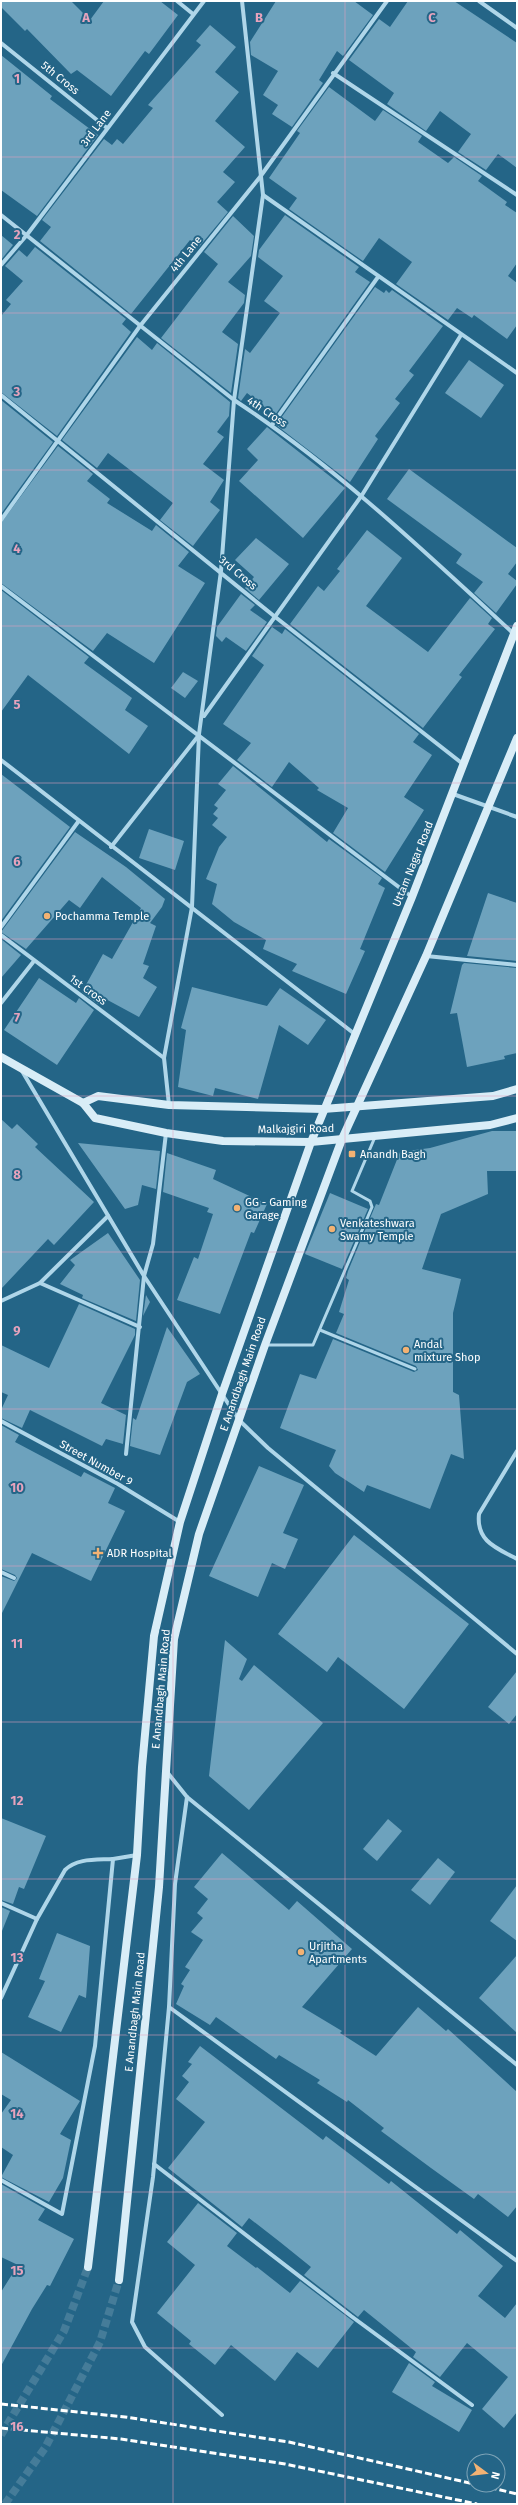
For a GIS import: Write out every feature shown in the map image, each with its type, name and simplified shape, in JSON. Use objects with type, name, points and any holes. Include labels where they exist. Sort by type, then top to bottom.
[{"type":"street","points":[[177,1],[193,14]]},
{"type":"street","name":"3rd Lane","points":[[1,265],[26,236],[204,1]]},
{"type":"street","points":[[169,1105],[164,1058],[192,906],[199,734],[203,717],[221,571],[234,400],[263,195],[242,1]]},
{"type":"street","name":"4th Lane","points":[[1,520],[140,326],[260,177],[333,73],[387,1]]},
{"type":"street","points":[[479,1],[517,28]]},
{"type":"street","name":"5th Cross","points":[[1,43],[107,128]]},
{"type":"street","points":[[333,73],[517,194]]},
{"type":"street","points":[[263,195],[517,373]]},
{"type":"street","name":"4th Cross","points":[[1,215],[234,400],[272,425],[362,495],[515,630]]},
{"type":"street","points":[[272,425],[378,277]]},
{"type":"street","points":[[203,717],[362,495],[461,335]]},
{"type":"street","name":"3rd Cross","points":[[1,395],[221,571],[274,616],[464,765]]},
{"type":"street","points":[[1,586],[199,734],[412,897]]},
{"type":"street","name":"Uttam Nagar Road","points":[[324,1109],[412,897],[515,630]]},
{"type":"street","points":[[111,847],[199,734]]},
{"type":"street","points":[[357,1105],[426,956],[517,738]]},
{"type":"street","points":[[1,760],[78,822],[192,906],[356,1035]]},
{"type":"street","points":[[453,794],[517,817]]},
{"type":"street","points":[[1,927],[78,822]]},
{"type":"street","name":"1st Cross","points":[[1,935],[164,1058]]},
{"type":"street","points":[[426,956],[517,965]]},
{"type":"street","points":[[1,1003],[34,961]]},
{"type":"street","name":"Malkajgiri Road","points":[[1,1057],[22,1071],[83,1103],[95,1118],[166,1134],[223,1141],[311,1142],[376,1137],[490,1125],[517,1118]]},
{"type":"street","points":[[22,1071],[144,1276],[239,1420],[274,1453],[517,1654]]},
{"type":"street","name":"Malkajgiri Road","points":[[83,1103],[98,1096],[169,1105],[324,1109],[357,1105],[494,1096],[517,1089]]},
{"type":"street","name":"E Anandbagh Main Road","points":[[119,2280],[158,1895],[174,1639],[199,1534],[264,1345],[342,1139],[357,1105]]},
{"type":"street","name":"E Anandbagh Main Road","points":[[88,2267],[137,1855],[142,1767],[154,1636],[180,1522],[222,1394],[324,1109]]},
{"type":"street","points":[[126,1454],[144,1276],[153,1244],[166,1134]]},
{"type":"street","points":[[1,1301],[40,1283],[108,1216]]},
{"type":"street","points":[[40,1283],[140,1327]]},
{"type":"street","name":"Street Number 9","points":[[1,1421],[118,1484],[180,1522]]},
{"type":"street","points":[[517,1451],[479,1514],[478,1524],[480,1533],[489,1543],[517,1559]]},
{"type":"street","points":[[1,1572],[14,1578]]},
{"type":"street","points":[[166,1771],[187,1797],[517,2066]]},
{"type":"street","points":[[187,1797],[175,1884],[169,2007],[154,2164],[132,2322],[145,2347],[222,2415]]},
{"type":"street","points":[[1,1998],[37,1919],[65,1870],[72,1864],[137,1855]]},
{"type":"street","points":[[1,2180],[62,2214],[95,2046],[113,1859]]},
{"type":"street","points":[[1,1903],[37,1919]]},
{"type":"street","points":[[169,2007],[517,2261]]},
{"type":"street","points":[[154,2164],[351,2316],[472,2405]]},
{"type":"lane","points":[[264,1345],[313,1345],[372,1207],[370,1201],[352,1191],[376,1137]]},
{"type":"lane","points":[[320,1330],[415,1369]]},
{"type":"building","points":[[1,1],[71,1],[90,20],[104,1],[160,1],[178,15],[149,54],[145,51],[111,96],[77,70],[71,74],[27,29],[25,31],[1,7]]},
{"type":"building","points":[[276,1],[354,1],[373,15],[343,56],[337,51],[319,80],[323,83],[292,127],[272,114],[278,105],[263,95],[278,71],[251,55],[250,42]]},
{"type":"building","points":[[408,1],[454,1],[517,43],[517,168],[498,154],[486,170],[458,152],[471,134],[440,111],[426,131],[387,104],[394,93],[349,60],[379,19],[390,27]]},
{"type":"building","points":[[210,25],[236,47],[215,72],[239,92],[215,121],[245,147],[223,172],[235,182],[217,202],[228,212],[199,247],[190,240],[131,314],[40,241],[51,227],[42,220],[104,139],[112,145],[117,139],[123,144],[153,108],[148,105],[201,45],[196,41]]},
{"type":"building","points":[[1,55],[52,96],[50,99],[98,135],[37,216],[1,190]]},
{"type":"building","points":[[329,87],[375,121],[383,110],[422,136],[418,142],[448,163],[454,157],[482,176],[478,181],[507,202],[505,205],[517,213],[517,263],[508,276],[517,283],[517,325],[507,339],[474,315],[472,318],[457,308],[448,320],[396,284],[412,262],[379,238],[363,261],[289,209],[297,198],[269,178],[300,133],[297,131]]},
{"type":"building","points":[[285,215],[359,267],[355,272],[370,282],[275,415],[247,393],[241,401],[238,398],[245,349],[250,353],[280,313],[264,301],[283,276],[258,257],[259,250]]},
{"type":"building","points":[[233,216],[254,236],[251,256],[228,282],[245,295],[244,303],[222,332],[238,344],[231,393],[161,338],[218,264],[204,252]]},
{"type":"building","points":[[1,235],[13,245],[1,260]]},
{"type":"building","points":[[35,247],[126,319],[122,324],[131,332],[57,436],[1,392],[1,316],[11,304],[6,300],[23,281],[5,266],[19,250],[27,257]]},
{"type":"building","points":[[375,287],[384,293],[386,290],[389,293],[392,290],[443,326],[409,371],[414,375],[395,399],[400,403],[375,436],[378,439],[350,482],[276,425]]},
{"type":"building","points":[[137,337],[152,350],[157,343],[230,402],[229,416],[217,432],[224,437],[203,464],[224,480],[210,502],[220,510],[193,546],[160,520],[173,503],[108,453],[97,468],[62,440]]},
{"type":"building","points":[[469,360],[504,385],[481,418],[445,393]]},
{"type":"building","points":[[1,400],[53,442],[1,514]]},
{"type":"building","points":[[267,427],[345,488],[303,538],[239,481],[258,460],[247,449]]},
{"type":"building","points":[[58,446],[93,474],[87,481],[110,499],[107,503],[152,531],[156,525],[189,552],[178,566],[205,583],[154,663],[107,633],[93,651],[1,583],[1,523]]},
{"type":"building","points":[[409,469],[517,548],[517,562],[508,574],[517,581],[517,584],[496,613],[474,593],[483,582],[456,563],[462,554],[387,499]]},
{"type":"building","points":[[367,530],[402,558],[366,606],[428,652],[470,598],[492,618],[488,624],[495,629],[459,675],[462,677],[423,728],[290,624],[318,586],[324,591],[340,571],[337,569]]},
{"type":"building","points":[[256,538],[289,564],[259,600],[245,588],[254,577],[235,560]]},
{"type":"building","points":[[1,590],[89,657],[84,663],[132,698],[125,710],[148,726],[129,754],[28,675],[1,712]]},
{"type":"building","points":[[241,594],[255,605],[250,610],[267,622],[246,651],[226,637],[222,642],[216,636],[217,627]]},
{"type":"building","points":[[272,627],[282,634],[285,629],[419,734],[413,742],[432,755],[404,797],[424,810],[385,872],[333,833],[348,808],[317,790],[319,788],[289,762],[272,787],[237,760],[251,743],[223,724],[264,665],[252,656]]},
{"type":"building","points":[[183,672],[198,681],[185,698],[171,688]]},
{"type":"building","points":[[233,766],[327,842],[329,839],[382,878],[378,884],[385,888],[360,949],[365,951],[346,994],[292,971],[297,964],[263,949],[266,940],[234,922],[212,904],[217,884],[206,879],[219,847],[227,837],[212,825],[218,818],[213,814],[218,808],[214,805],[226,790],[218,784]]},
{"type":"building","points":[[1,774],[70,827],[1,921]]},
{"type":"building","points":[[149,829],[184,841],[175,870],[139,858]]},
{"type":"building","points":[[75,832],[126,867],[165,899],[162,907],[150,923],[156,926],[143,964],[149,966],[143,978],[157,987],[139,1017],[102,997],[98,1004],[82,992],[103,954],[112,959],[141,908],[102,877],[80,908],[69,900],[26,949],[1,932]]},
{"type":"building","points":[[488,893],[517,903],[517,961],[467,956]]},
{"type":"building","points":[[1,939],[21,955],[1,978]]},
{"type":"building","points":[[464,963],[517,968],[517,1053],[504,1056],[505,1059],[467,1067],[457,1013],[450,1014],[462,965]]},
{"type":"building","points":[[39,978],[76,1003],[79,998],[94,1010],[57,1065],[4,1030]]},
{"type":"building","points":[[192,987],[267,1006],[280,988],[326,1020],[308,1045],[279,1025],[258,1099],[215,1088],[213,1096],[178,1087],[186,1030],[181,1028]]},
{"type":"building","points":[[1,1119],[12,1129],[17,1124],[38,1144],[35,1147],[94,1202],[54,1245],[48,1239],[1,1289]]},
{"type":"building","points":[[492,1131],[517,1131],[517,1171],[487,1171],[488,1194],[441,1214],[422,1269],[461,1279],[453,1313],[453,1392],[459,1395],[464,1459],[451,1454],[430,1509],[367,1485],[364,1492],[335,1473],[329,1466],[336,1450],[280,1428],[300,1374],[316,1379],[333,1339],[414,1372],[418,1370],[416,1366],[336,1333],[344,1314],[339,1312],[349,1280],[346,1278],[348,1271],[376,1204],[379,1205],[400,1152],[430,1148]]},
{"type":"building","points":[[78,1143],[160,1151],[156,1189],[142,1185],[138,1205],[125,1209]]},
{"type":"building","points":[[167,1153],[216,1170],[213,1179],[267,1204],[254,1233],[251,1232],[220,1314],[177,1300],[194,1257],[198,1259],[213,1214],[207,1212],[209,1208],[163,1192]]},
{"type":"building","name":"Venkateshwara Swamy Temple","points":[[330,1193],[368,1209],[342,1269],[305,1254]]},
{"type":"building","points":[[108,1233],[140,1280],[136,1321],[82,1298],[83,1295],[60,1284],[75,1265],[70,1260]]},
{"type":"building","points":[[146,1295],[150,1302],[143,1316]]},
{"type":"building","points":[[79,1304],[135,1329],[135,1335],[101,1403],[126,1415],[123,1444],[106,1439],[102,1446],[30,1410],[22,1428],[1,1418],[1,1410],[8,1395],[1,1392],[1,1345],[49,1368]]},
{"type":"building","points":[[167,1327],[200,1374],[187,1382],[160,1455],[130,1446],[133,1418],[136,1420]]},
{"type":"building","points":[[1,1425],[19,1435],[15,1442],[81,1477],[84,1472],[115,1488],[108,1503],[125,1511],[91,1581],[32,1553],[1,1615],[1,1576],[14,1581],[17,1578],[15,1575],[1,1569]]},
{"type":"building","points":[[259,1466],[304,1485],[283,1533],[298,1539],[285,1569],[272,1563],[258,1597],[209,1576]]},
{"type":"building","points":[[354,1535],[469,1624],[404,1709],[338,1657],[327,1672],[278,1634]]},
{"type":"building","points":[[225,1640],[247,1659],[239,1679],[242,1681],[254,1665],[323,1723],[249,1810],[209,1776]]},
{"type":"building","points":[[517,1671],[517,1714],[509,1724],[488,1707]]},
{"type":"building","points":[[1,1818],[46,1836],[24,1889],[19,1887],[13,1904],[1,1900]]},
{"type":"building","points":[[388,1819],[402,1831],[377,1861],[363,1849]]},
{"type":"building","points":[[222,1853],[289,1910],[297,1901],[352,1949],[302,2007],[342,2031],[340,2033],[376,2056],[418,2007],[446,2031],[448,2029],[517,2092],[517,2206],[508,2217],[478,2194],[474,2199],[431,2168],[381,2131],[384,2128],[348,2100],[347,2102],[317,2083],[320,2080],[279,2055],[276,2059],[216,2017],[210,2025],[176,2004],[184,1986],[181,1984],[190,1970],[185,1967],[203,1940],[191,1932],[203,1918],[197,1913],[208,1899],[194,1887]]},
{"type":"building","points":[[438,1858],[455,1872],[430,1905],[411,1890]]},
{"type":"building","points":[[517,1885],[517,1941],[490,1921]]},
{"type":"building","points":[[1,1907],[10,1911],[2,1931],[1,1931]]},
{"type":"building","points":[[57,1933],[90,1946],[86,1998],[79,1995],[61,2032],[28,2017],[45,1981],[39,1979]]},
{"type":"building","points":[[517,1955],[517,2033],[479,1998]]},
{"type":"building","points":[[200,2046],[323,2140],[326,2136],[389,2184],[391,2181],[457,2234],[460,2230],[503,2266],[478,2296],[505,2318],[517,2303],[517,2412],[504,2428],[482,2409],[508,2377],[467,2343],[440,2377],[413,2357],[416,2352],[364,2310],[358,2317],[304,2275],[311,2267],[249,2218],[242,2227],[168,2168],[205,2122],[176,2099],[189,2082],[182,2076],[192,2064],[188,2062]]},
{"type":"building","points":[[1,2052],[80,2101],[60,2134],[71,2140],[63,2178],[49,2202],[1,2177],[13,2155],[1,2147],[1,2114],[11,2100],[1,2094]]},
{"type":"building","points":[[1,2184],[45,2209],[38,2220],[74,2239],[50,2286],[47,2285],[32,2309],[1,2366],[1,2292],[18,2265],[1,2257]]},
{"type":"building","points":[[198,2203],[237,2233],[227,2246],[290,2293],[300,2281],[354,2322],[318,2368],[297,2352],[275,2381],[231,2345],[215,2365],[189,2344],[191,2341],[157,2313],[195,2265],[167,2242]]},
{"type":"building","points":[[409,2363],[435,2382],[432,2386],[472,2410],[459,2432],[392,2392]]},
{"type":"tunnel","points":[[1,2435],[64,2331],[88,2267]]},
{"type":"tunnel","points":[[5,2504],[45,2448],[100,2342],[119,2280]]},
{"type":"railway","points":[[1,2404],[125,2417],[289,2442],[466,2482]]},
{"type":"railway","points":[[1,2428],[121,2439],[285,2464],[477,2504]]},
{"type":"railway","points":[[506,2491],[517,2494]]},
{"type":"place","name":"Pochamma Temple","points":[[47,916]]},
{"type":"place","name":"Anandh Bagh","points":[[352,1154]]},
{"type":"place","name":"GG - Gaming Garage","points":[[237,1208]]},
{"type":"place","name":"Venkateshwara Swamy Temple","points":[[332,1229]]},
{"type":"place","name":"Andal mixture Shop","points":[[406,1350]]},
{"type":"place","name":"ADR Hospital","points":[[98,1553]]},
{"type":"place","name":"Urjitha Apartments","points":[[301,1952]]}]
